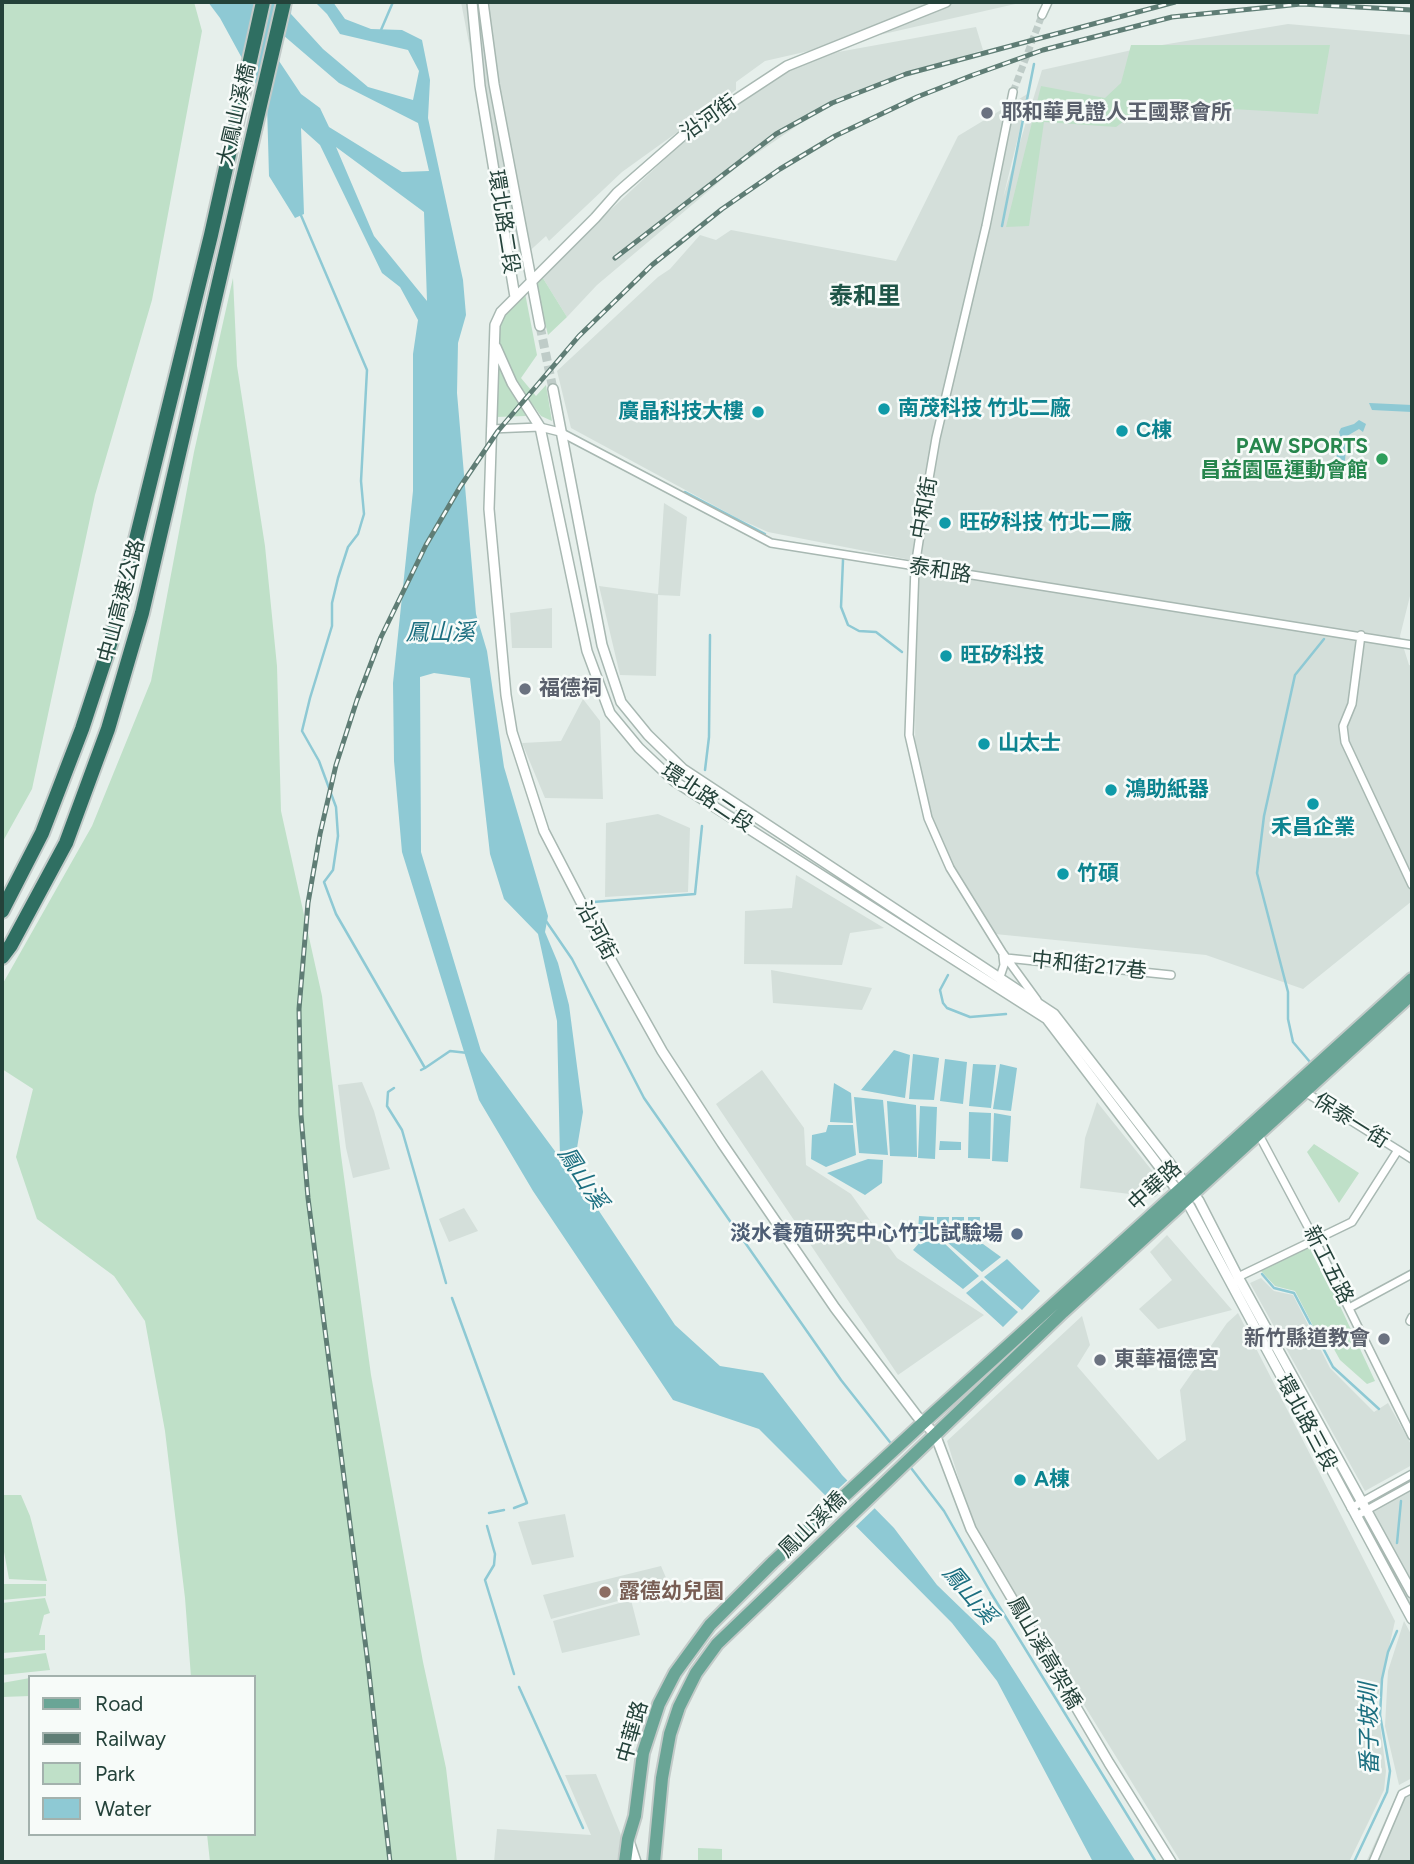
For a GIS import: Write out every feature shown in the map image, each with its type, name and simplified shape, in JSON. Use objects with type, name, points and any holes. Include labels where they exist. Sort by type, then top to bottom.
[{"type":"highway","name":"大鳳山溪橋","points":[[211,235],[263,2]]},
{"type":"highway","name":"大鳳山溪橋","points":[[231,237],[284,2]]},
{"type":"highway","name":"中山高速公路","points":[[2,911],[42,833],[82,729],[111,641],[211,235]]},
{"type":"highway","name":"中山高速公路","points":[[5,954],[66,843],[108,729],[142,613],[231,237]]},
{"type":"main road","name":"中華路","points":[[924,1422],[1412,979]]},
{"type":"main road","name":"中華路","points":[[935,1434],[1063,1312],[1412,994]]},
{"type":"main road","name":"鳳山溪橋","points":[[710,1625],[772,1563],[924,1422]]},
{"type":"main road","name":"鳳山溪橋","points":[[717,1644],[935,1434]]},
{"type":"main road","name":"中華路","points":[[625,1862],[635,1816],[643,1753],[659,1704],[675,1673],[710,1625]]},
{"type":"main road","name":"中華路","points":[[654,1862],[662,1778],[670,1734],[679,1707],[696,1673],[717,1644]]},
{"type":"street","name":"環北路二段","points":[[472,2],[480,86],[515,297],[501,312],[495,325],[494,342],[512,383],[540,427],[587,651],[610,713],[639,748],[674,781],[1047,1019],[1182,1187]]},
{"type":"street","name":"環北路二段","points":[[483,2],[494,84],[540,326]]},
{"type":"street","name":"沿河街","points":[[515,297],[617,193],[688,131],[787,66],[946,2]]},
{"type":"street","points":[[1042,15],[1048,2]]},
{"type":"street","name":"中和街","points":[[1013,92],[986,226],[936,438],[915,567],[909,736],[928,818],[950,868],[1004,955],[1038,1002]]},
{"type":"street","name":"沿河街","points":[[494,342],[489,509],[506,695],[512,732],[544,831],[601,944],[662,1051],[835,1308],[935,1434]]},
{"type":"street","name":"環北路二段","points":[[553,389],[602,645],[621,702],[648,735],[683,769],[1054,1014],[1182,1187]]},
{"type":"street","name":"泰和路","points":[[491,429],[540,427],[560,432],[771,543],[1412,645]]},
{"type":"street","points":[[1361,635],[1352,704],[1343,726],[1345,742],[1412,885]]},
{"type":"street","points":[[1004,955],[1000,977],[1002,989],[1012,985],[1018,974]]},
{"type":"street","name":"中和街217巷","points":[[1004,955],[1171,975]]},
{"type":"street","name":"保泰一街","points":[[1305,1092],[1412,1159]]},
{"type":"street","name":"新工五路","points":[[1259,1135],[1315,1240],[1412,1436]]},
{"type":"street","name":"保泰一街","points":[[1238,1278],[1352,1222],[1398,1150]]},
{"type":"street","name":"環北路三段","points":[[1182,1187],[1238,1278],[1412,1593]]},
{"type":"street","name":"環北路三段","points":[[1190,1199],[1353,1512],[1412,1619]]},
{"type":"street","points":[[1349,1308],[1412,1274]]},
{"type":"street","name":"鳳山溪高架橋","points":[[935,1434],[971,1529],[1109,1763],[1171,1862]]},
{"type":"street","points":[[1365,1506],[1412,1474]]},
{"type":"street","points":[[1353,1512],[1412,1485]]},
{"type":"street","points":[[1373,1862],[1402,1794],[1412,1789]]},
{"type":"street","points":[[628,1839],[636,1862]]},
{"type":"shaded area","points":[[461,2],[1024,2],[765,61],[736,82],[736,90],[622,172],[549,241],[546,236],[512,267]]},
{"type":"shaded area","points":[[1288,24],[1412,35],[1412,588],[1400,636],[1409,665],[1412,666],[1412,901],[1303,989],[1206,955],[995,934],[951,864],[930,811],[915,755],[916,561],[768,532],[739,519],[571,428],[557,371],[658,277],[670,269],[700,235],[716,240],[731,230],[896,261],[958,136],[1029,93],[1003,198],[1042,70],[1132,50]]},
{"type":"shaded area","points":[[976,27],[983,50],[893,78],[814,114],[737,167],[597,285],[567,317],[541,275],[698,128],[793,67],[827,54]]},
{"type":"shaded area","points":[[664,503],[687,517],[680,596],[658,595],[656,676],[620,675],[599,586],[658,594]]},
{"type":"shaded area","points":[[552,608],[552,648],[512,648],[510,613]]},
{"type":"shaded area","points":[[583,699],[600,721],[603,799],[545,798],[522,743],[561,741]]},
{"type":"shaded area","points":[[658,814],[690,828],[688,892],[605,897],[606,823]]},
{"type":"shaded area","points":[[796,875],[884,928],[850,933],[842,965],[744,964],[745,911],[792,908]]},
{"type":"shaded area","points":[[771,970],[872,988],[862,1010],[773,1003]]},
{"type":"shaded area","points":[[762,1070],[804,1128],[806,1165],[851,1194],[897,1258],[984,1315],[898,1375],[716,1104]]},
{"type":"shaded area","points":[[362,1082],[374,1111],[390,1169],[353,1178],[346,1148],[338,1085]]},
{"type":"shaded area","points":[[1097,1102],[1166,1188],[1155,1197],[1080,1188],[1085,1138]]},
{"type":"shaded area","points":[[464,1208],[478,1231],[449,1242],[439,1219]]},
{"type":"shaded area","points":[[1167,1235],[1232,1310],[1158,1329],[1139,1309],[1172,1280],[1150,1252]]},
{"type":"shaded area","points":[[1261,1278],[1274,1291],[1293,1295],[1330,1368],[1374,1412],[1388,1403],[1412,1446],[1412,1465],[1365,1491],[1250,1283]]},
{"type":"shaded area","points":[[1238,1313],[1395,1621],[1377,1700],[1386,1771],[1384,1790],[1349,1862],[1181,1862],[973,1525],[947,1441],[1082,1316],[1090,1345],[1077,1366],[1158,1460],[1186,1440],[1180,1390],[1227,1323]]},
{"type":"shaded area","points":[[1412,1481],[1412,1609],[1359,1509]]},
{"type":"shaded area","points":[[565,1514],[574,1557],[532,1565],[518,1522]]},
{"type":"shaded area","name":"露德幼兒園","points":[[661,1566],[670,1587],[551,1619],[543,1595]]},
{"type":"shaded area","points":[[631,1600],[640,1635],[562,1653],[553,1621]]},
{"type":"shaded area","points":[[1404,1621],[1412,1636],[1412,1778],[1399,1785],[1385,1726],[1388,1671]]},
{"type":"shaded area","points":[[596,1774],[621,1835],[617,1862],[494,1862],[497,1829],[591,1835],[565,1775]]},
{"type":"shaded area","points":[[1412,1784],[1412,1862],[1366,1862],[1398,1792]]},
{"type":"green space","points":[[2,2],[194,2],[202,31],[152,300],[95,495],[32,789],[2,843]]},
{"type":"green space","points":[[1131,45],[1330,45],[1318,114],[1147,104],[1116,127],[1044,122],[1029,226],[1006,227],[1041,86],[1105,98],[1121,83]]},
{"type":"green space","points":[[541,275],[567,317],[548,335],[535,283]]},
{"type":"green space","points":[[233,278],[237,366],[265,546],[277,666],[281,811],[322,996],[371,1375],[423,1662],[446,1768],[457,1862],[210,1862],[207,1836],[256,1836],[256,1675],[191,1675],[185,1598],[165,1431],[145,1321],[114,1276],[37,1219],[16,1157],[33,1089],[2,1069],[2,985],[92,826],[151,681],[194,452]]},
{"type":"green space","points":[[525,293],[537,355],[521,378],[536,396],[546,385],[552,421],[541,416],[530,401],[516,380],[499,344],[499,326],[504,314]]},
{"type":"green space","points":[[497,359],[509,385],[526,416],[496,417]]},
{"type":"green space","points":[[1314,1144],[1359,1173],[1339,1203],[1307,1152]]},
{"type":"green space","points":[[1312,1246],[1375,1381],[1367,1384],[1340,1360],[1330,1342],[1323,1345],[1295,1291],[1275,1286],[1261,1271]]},
{"type":"green space","points":[[2,1495],[21,1495],[30,1516],[47,1581],[9,1579],[2,1541]]},
{"type":"green space","points":[[2,1584],[46,1584],[46,1596],[2,1600]]},
{"type":"green space","points":[[45,1598],[50,1613],[44,1615],[39,1635],[45,1635],[45,1650],[2,1653],[2,1603]]},
{"type":"green space","points":[[46,1653],[50,1670],[2,1675],[2,1659]]},
{"type":"green space","points":[[28,1678],[28,1696],[2,1697],[2,1683]]},
{"type":"green space","points":[[698,1848],[722,1849],[722,1862],[698,1862]]},
{"type":"water","name":"鳳山溪","points":[[208,2],[292,2],[291,14],[323,49],[368,87],[413,100],[419,71],[408,50],[340,34],[315,2],[333,2],[345,19],[371,29],[402,30],[422,40],[430,80],[428,118],[463,280],[466,315],[458,343],[457,393],[476,614],[487,651],[504,767],[548,916],[545,932],[558,963],[569,1005],[583,1112],[573,1172],[675,1325],[720,1366],[763,1373],[842,1475],[894,1528],[937,1585],[995,1641],[1136,1862],[1093,1862],[997,1681],[952,1623],[759,1429],[673,1400],[533,1191],[479,1100],[402,852],[394,761],[393,683],[413,491],[413,354],[418,320],[400,287],[382,273],[320,145],[301,128],[304,214],[295,218],[269,176],[267,104],[220,18]],"holes":[[[283,35],[339,83],[418,123],[429,171],[402,172],[329,127],[320,108],[301,94],[279,61]],[[336,147],[424,212],[427,301],[374,236]],[[434,673],[470,678],[490,854],[504,899],[538,934],[557,1021],[560,1158],[481,1051],[421,852],[420,677]]]},
{"type":"water","points":[[1369,403],[1412,405],[1412,412],[1372,410]]},
{"type":"water","points":[[1359,420],[1366,424],[1363,432],[1359,429],[1347,436],[1344,473],[1335,460],[1342,442],[1339,432],[1341,428]]},
{"type":"water","points":[[894,1050],[910,1055],[905,1098],[861,1090]]},
{"type":"water","points":[[913,1054],[939,1058],[934,1100],[909,1099]]},
{"type":"water","points":[[945,1059],[967,1062],[963,1104],[940,1101]]},
{"type":"water","points":[[973,1064],[996,1065],[991,1108],[969,1106]]},
{"type":"water","points":[[1000,1064],[1017,1068],[1011,1111],[993,1109]]},
{"type":"water","points":[[834,1083],[851,1093],[853,1123],[830,1122]]},
{"type":"water","points":[[854,1097],[883,1100],[888,1155],[859,1153]]},
{"type":"water","points":[[887,1101],[916,1105],[917,1157],[890,1156]]},
{"type":"water","points":[[920,1106],[937,1107],[935,1159],[918,1158]]},
{"type":"water","points":[[969,1112],[991,1113],[990,1159],[968,1158]]},
{"type":"water","points":[[994,1113],[1011,1116],[1008,1162],[992,1161]]},
{"type":"water","points":[[828,1125],[853,1125],[856,1155],[826,1167],[811,1159],[812,1135],[826,1132]]},
{"type":"water","points":[[940,1141],[961,1142],[961,1150],[939,1150]]},
{"type":"water","points":[[868,1159],[883,1160],[882,1183],[865,1195],[827,1173]]},
{"type":"water","points":[[919,1216],[934,1217],[933,1234],[918,1233]]},
{"type":"water","points":[[937,1217],[949,1217],[948,1234],[937,1233]]},
{"type":"water","points":[[952,1217],[964,1217],[964,1235],[952,1235]]},
{"type":"water","points":[[968,1217],[980,1217],[979,1235],[968,1235]]},
{"type":"water","points":[[921,1241],[944,1243],[979,1276],[963,1289],[913,1250]]},
{"type":"water","points":[[948,1243],[983,1244],[1001,1257],[982,1272]]},
{"type":"water","points":[[1007,1259],[1040,1291],[1022,1310],[984,1277]]},
{"type":"water","points":[[982,1280],[1018,1312],[1003,1327],[966,1293]]},
{"type":"pier","points":[[850,1478],[877,1506],[853,1529],[825,1501]]},
{"type":"waterway","points":[[381,30],[393,2]]},
{"type":"waterway","name":"番子坡圳","points":[[1002,226],[1034,64]]},
{"type":"waterway","points":[[300,213],[367,370],[361,481],[364,514],[358,534],[348,547],[338,578],[332,603],[332,626],[302,731],[319,761],[336,807],[338,836],[333,870],[324,882],[336,914],[425,1068],[421,1070]]},
{"type":"waterway","points":[[685,492],[765,534]]},
{"type":"waterway","points":[[843,560],[841,607],[848,625],[859,631],[876,632],[902,652]]},
{"type":"waterway","points":[[705,770],[709,737],[710,635]]},
{"type":"waterway","points":[[1310,1062],[1293,1042],[1288,1019],[1288,992],[1257,873],[1264,816],[1295,675],[1324,639]]},
{"type":"waterway","points":[[593,902],[695,894],[702,826]]},
{"type":"waterway","points":[[546,921],[572,959],[644,1098],[841,1380],[893,1446]]},
{"type":"waterway","points":[[948,975],[940,990],[947,1008],[970,1017],[1006,1014]]},
{"type":"waterway","points":[[425,1068],[450,1051],[468,1053]]},
{"type":"waterway","points":[[394,1088],[388,1092],[387,1106],[402,1130],[446,1283]]},
{"type":"waterway","points":[[1262,1274],[1274,1288],[1294,1293],[1333,1367],[1379,1409]]},
{"type":"waterway","points":[[452,1298],[527,1503],[514,1508]]},
{"type":"waterway","points":[[908,1464],[944,1511],[991,1593],[1156,1862]]},
{"type":"waterway","name":"番子坡圳","points":[[1397,1543],[1401,1501]]},
{"type":"waterway","points":[[489,1513],[504,1510]]},
{"type":"waterway","points":[[487,1526],[495,1554],[494,1565],[485,1580],[514,1674]]},
{"type":"waterway","name":"番子坡圳","points":[[1354,1862],[1387,1792],[1390,1771],[1380,1715],[1382,1679],[1388,1652],[1397,1631]]},
{"type":"waterway","points":[[519,1687],[583,1828]]},
{"type":"tunnel","points":[[1013,92],[1042,15]]},
{"type":"tunnel","points":[[540,326],[553,389]]},
{"type":"railway","points":[[615,258],[776,134],[832,103],[906,74],[1175,2]]},
{"type":"railway","points":[[390,1862],[368,1664],[308,1198],[301,1115],[299,1009],[308,903],[336,765],[381,637],[426,545],[460,487],[498,431],[579,336],[652,265],[722,209],[780,169],[835,136],[917,97],[1043,50],[1172,17],[1301,4],[1412,10]]},
{"type":"place","name":"耶和華見證人王國聚會所","points":[[987,113]]},
{"type":"place","name":"南茂科技 竹北二廠","points":[[884,409]]},
{"type":"place","name":"廣晶科技大樓","points":[[758,412]]},
{"type":"place","name":"C棟","points":[[1122,431]]},
{"type":"place","name":"PAW SPORTS 昌益園區運動會館","points":[[1382,459]]},
{"type":"place","name":"旺矽科技 竹北二廠","points":[[945,523]]},
{"type":"place","name":"旺矽科技","points":[[946,656]]},
{"type":"place","name":"福德祠","points":[[525,689]]},
{"type":"place","name":"山太士","points":[[984,744]]},
{"type":"place","name":"鴻助紙器","points":[[1111,790]]},
{"type":"place","name":"禾昌企業","points":[[1313,804]]},
{"type":"place","name":"竹碩","points":[[1063,874]]},
{"type":"place","name":"淡水養殖研究中心竹北試驗場","points":[[1017,1234]]},
{"type":"place","name":"新竹縣道教會","points":[[1384,1339]]},
{"type":"place","name":"東華福德宮","points":[[1100,1360]]},
{"type":"place","name":"A棟","points":[[1020,1480]]},
{"type":"place","name":"露德幼兒園","points":[[605,1592]]},
{"type":"district","name":"泰和里","points":[[865,297]]}]
